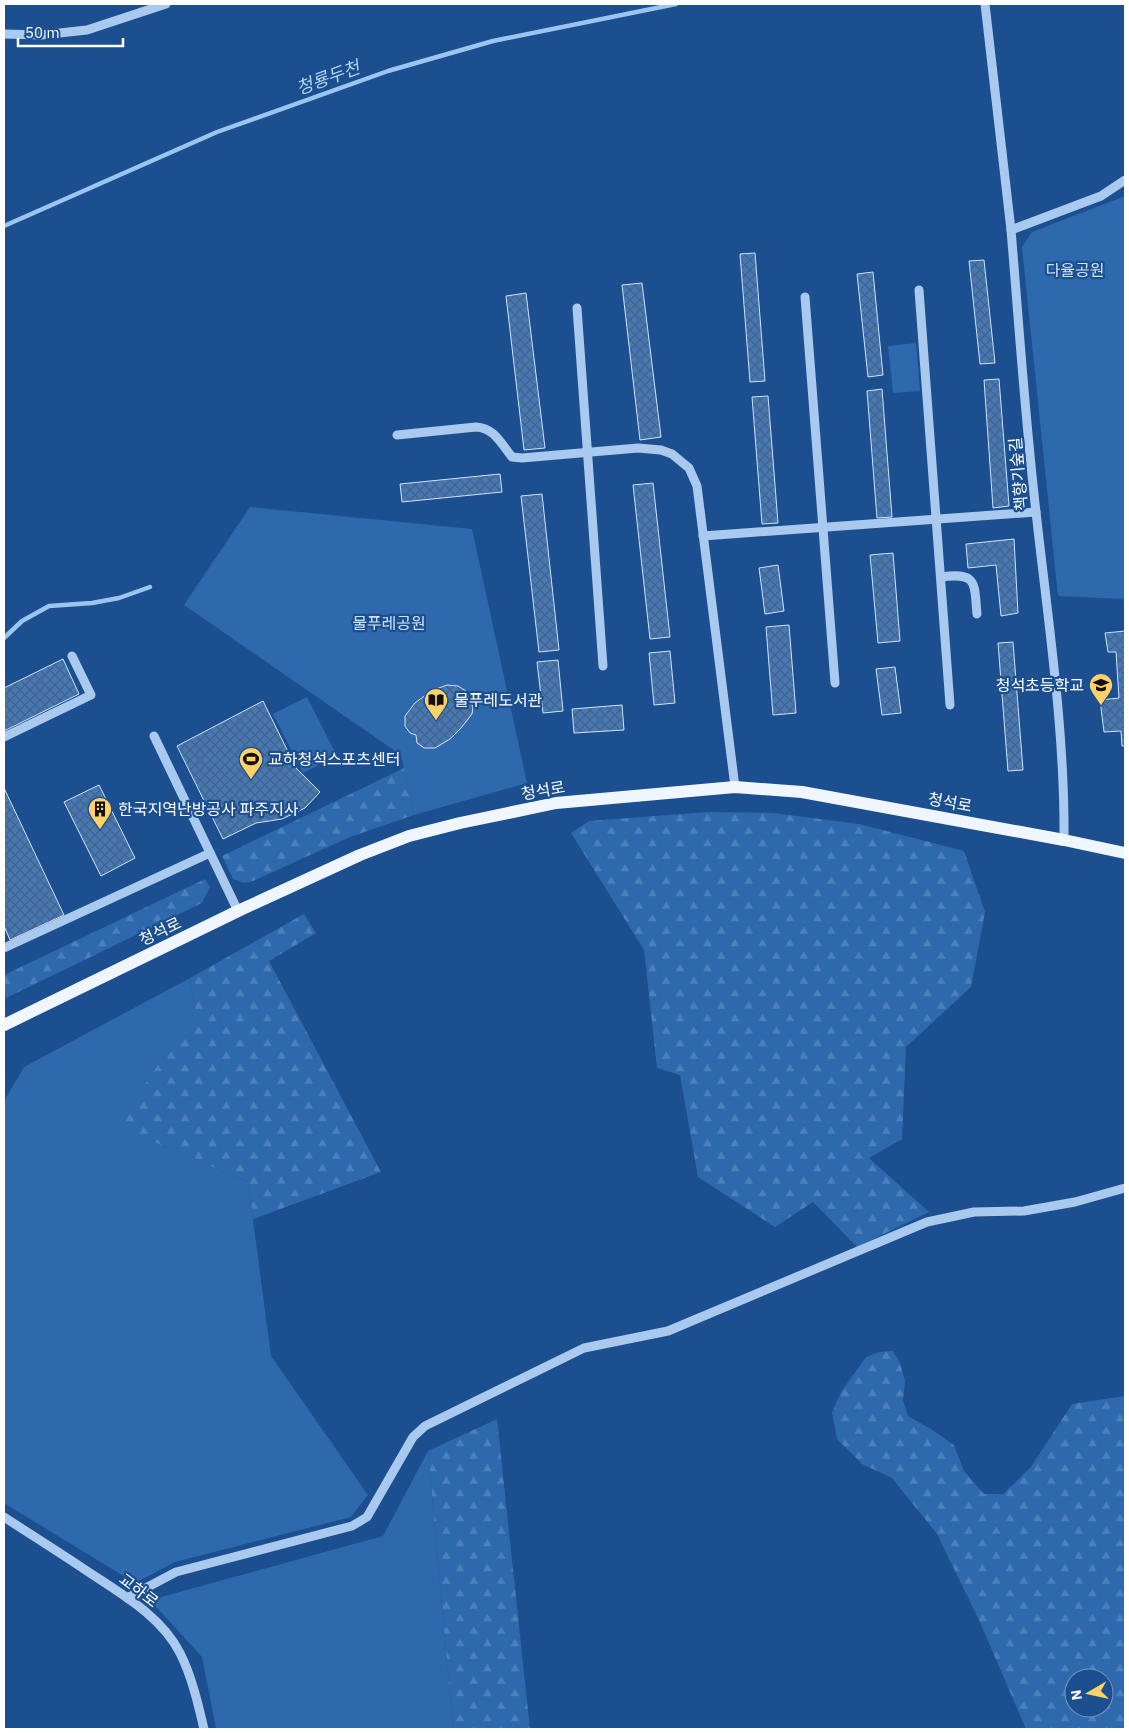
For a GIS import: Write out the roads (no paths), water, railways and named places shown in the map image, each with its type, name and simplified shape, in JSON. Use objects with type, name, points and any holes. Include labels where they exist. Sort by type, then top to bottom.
[{"type":"main road","name":"청석로","points":[[4,1025],[238,911],[360,855],[409,836],[460,823],[556,803],[735,787],[802,792],[1125,853]]},
{"type":"street","points":[[4,34],[41,35],[87,30],[166,4]]},
{"type":"street","name":"책향기숲길","points":[[986,6],[1011,230],[1036,512],[1059,713],[1065,790],[1064,840]]},
{"type":"street","points":[[1011,230],[1101,196],[1125,180]]},
{"type":"street","points":[[919,290],[950,705]]},
{"type":"street","points":[[805,297],[835,683]]},
{"type":"street","points":[[577,308],[603,666]]},
{"type":"street","points":[[397,435],[476,427],[486,428],[493,433],[512,457],[522,458],[638,448],[661,450],[672,454],[689,468],[696,486],[735,787]]},
{"type":"street","points":[[703,536],[1036,512]]},
{"type":"street","points":[[941,577],[957,575],[969,578],[974,585],[977,614]]},
{"type":"street","points":[[4,737],[91,695],[72,656]]},
{"type":"street","points":[[154,736],[238,911]]},
{"type":"street","points":[[4,948],[210,853]]},
{"type":"street","points":[[127,1598],[176,1572],[352,1526],[367,1517],[413,1437],[426,1426],[584,1348],[668,1332],[927,1222],[974,1212],[1024,1211],[1075,1202],[1125,1188]]},
{"type":"street","name":"교하로","points":[[4,1517],[127,1598],[163,1628],[180,1652],[195,1689],[204,1729]]},
{"type":"waterway","name":"청룡두천","points":[[4,226],[217,132],[388,71],[493,41],[676,4]]},
{"type":"waterway","points":[[4,638],[22,621],[49,606],[92,603],[119,598],[150,587]]},
{"type":"place","name":"청석초등학교","points":[[1101,706]]},
{"type":"place","name":"물푸레도서관","points":[[436,721]]},
{"type":"place","name":"교하청석스포츠센터","points":[[251,780]]},
{"type":"place","name":"한국지역난방공사 파주지사","points":[[100,830]]},
{"type":"park label","name":"다율공원","points":[[1075,270]]},
{"type":"park label","name":"물푸레공원","points":[[389,623]]}]
